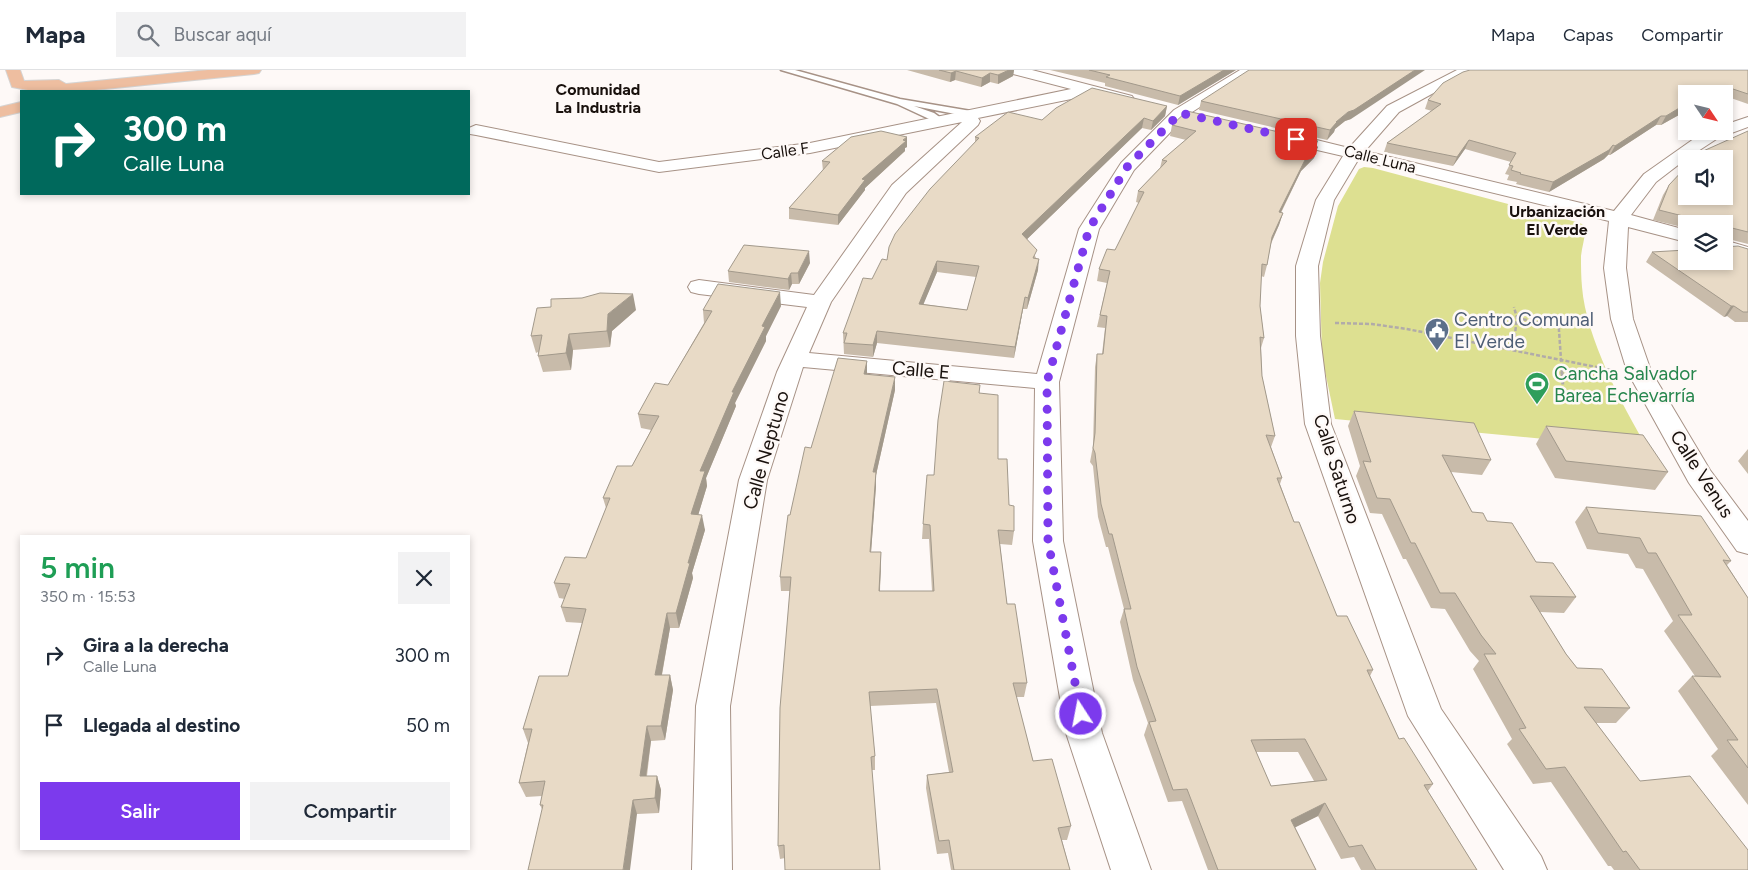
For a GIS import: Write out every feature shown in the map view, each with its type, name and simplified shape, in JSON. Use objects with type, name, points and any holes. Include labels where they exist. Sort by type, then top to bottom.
[{"type":"main road","points":[[0,76],[6,70]]},
{"type":"main road","points":[[13,70],[17,84],[27,86],[121,84]]},
{"type":"main road","points":[[52,90],[254,70]]},
{"type":"main road","points":[[153,90],[197,84],[261,70]]},
{"type":"main road","points":[[0,112],[20,107]]},
{"type":"street","points":[[1131,870],[1084,733],[1048,541],[1047,382],[1089,229],[1127,167],[1181,113],[1250,70]]},
{"type":"street","name":"Calle Saturno","points":[[1472,70],[1454,76],[1394,109],[1354,153],[1325,200],[1306,266],[1308,336],[1318,424],[1426,716],[1527,870]]},
{"type":"street","points":[[1022,72],[1138,102]]},
{"type":"street","name":"Calle Neptuno","points":[[712,870],[713,706],[753,480],[795,358],[820,302],[899,190],[975,115],[1010,90],[1022,72]]},
{"type":"street","name":"Calle F","points":[[476,130],[659,167],[810,148],[1092,90]]},
{"type":"street","points":[[1733,127],[1748,122]]},
{"type":"street","name":"Calle Luna","points":[[1267,133],[1678,234]]},
{"type":"street","points":[[1619,218],[1650,178],[1704,140]]},
{"type":"street","name":"Calle Venus","points":[[1619,218],[1615,268],[1622,319],[1642,376],[1699,476],[1748,544]]},
{"type":"street","points":[[1733,249],[1748,253]]},
{"type":"street","points":[[699,287],[820,302]]},
{"type":"street","name":"Calle E","points":[[795,358],[1047,382]]},
{"type":"lane","points":[[785,70],[900,102],[975,115]]},
{"type":"lane","points":[[900,102],[908,108],[934,115],[940,121]]},
{"type":"path","points":[[1513,349],[1517,318],[1514,307]]},
{"type":"path","points":[[1558,316],[1563,388]]},
{"type":"path","points":[[1308,318],[1344,325],[1375,324],[1513,349],[1642,376]]},
{"type":"path","points":[[1517,318],[1559,327]]},
{"type":"green space","points":[[1364,167],[1580,223],[1585,226],[1581,256],[1581,279],[1590,328],[1617,392],[1648,449],[1335,419],[1322,357],[1320,283],[1323,262],[1338,206],[1359,169]]},
{"type":"building","points":[[939,70],[1009,70],[998,75],[990,73],[982,78],[956,71],[951,73]]},
{"type":"building","points":[[1089,70],[1224,70],[1180,96],[1106,77],[1110,75]]},
{"type":"building","points":[[1249,70],[1415,70],[1348,112],[1330,130],[1201,101]]},
{"type":"building","points":[[1470,70],[1748,70],[1748,94],[1733,89],[1733,85],[1678,85],[1678,109],[1666,116],[1661,116],[1615,146],[1613,145],[1609,150],[1553,182],[1511,170],[1513,166],[1509,165],[1516,153],[1469,140],[1457,157],[1387,143],[1441,104],[1428,100],[1443,83]]},
{"type":"building","points":[[1092,88],[1167,106],[1153,121],[1144,118],[1022,234],[1037,250],[1033,258],[1039,259],[1028,298],[1025,297],[1015,347],[877,331],[873,345],[844,343],[847,333],[843,333],[863,278],[872,279],[882,259],[887,260],[889,247],[895,234],[930,189],[979,138],[975,137],[1008,112],[1042,120],[1056,108]],"holes":[[[937,261],[979,266],[967,310],[919,304]]]},
{"type":"building","points":[[1187,111],[1318,141],[1313,146],[1318,147],[1305,160],[1279,212],[1283,213],[1272,237],[1267,265],[1262,264],[1260,306],[1264,338],[1260,337],[1262,376],[1275,436],[1266,435],[1282,478],[1277,478],[1294,522],[1299,522],[1337,616],[1347,616],[1373,670],[1367,670],[1399,739],[1404,738],[1433,784],[1424,785],[1477,870],[1376,870],[1362,845],[1349,847],[1325,803],[1291,820],[1316,870],[1218,870],[1187,789],[1173,790],[1149,722],[1156,721],[1137,667],[1124,609],[1131,609],[1112,534],[1109,534],[1101,504],[1093,448],[1097,354],[1103,354],[1107,316],[1100,315],[1110,271],[1099,269],[1107,249],[1115,250],[1144,192],[1138,191],[1167,161],[1162,160],[1196,131],[1172,125]],"holes":[[[1305,739],[1327,780],[1271,786],[1251,740]]]},
{"type":"building","points":[[881,131],[907,137],[903,140],[906,141],[862,179],[865,180],[838,215],[789,208],[830,162],[822,161],[851,137]]},
{"type":"building","points":[[1748,131],[1748,232],[1733,228],[1733,215],[1679,215],[1659,210],[1669,185],[1678,175],[1678,205],[1733,205],[1733,150],[1705,150],[1728,140],[1733,140],[1733,138]]},
{"type":"building","points":[[744,245],[809,251],[798,273],[791,273],[788,279],[728,271]]},
{"type":"building","points":[[1733,246],[1748,249],[1748,312],[1743,312],[1731,306],[1678,270],[1733,270]]},
{"type":"building","points":[[1678,250],[1678,270],[1652,252]]},
{"type":"building","points":[[718,284],[780,292],[762,326],[765,327],[732,392],[734,392],[700,471],[705,471],[691,514],[702,515],[676,613],[667,613],[655,675],[670,675],[661,726],[647,726],[640,776],[657,776],[655,798],[633,800],[623,870],[528,870],[543,805],[540,805],[545,781],[519,783],[532,729],[523,729],[539,676],[568,676],[586,609],[561,607],[570,584],[554,583],[565,557],[586,558],[610,498],[603,498],[617,466],[632,466],[659,416],[638,414],[655,383],[668,385],[712,311],[703,310]]},
{"type":"building","points":[[600,293],[633,294],[608,314],[607,331],[569,334],[566,353],[538,356],[542,335],[531,336],[537,308],[551,307],[551,299],[582,298]]},
{"type":"building","points":[[838,358],[867,361],[864,374],[895,377],[873,472],[876,472],[870,552],[881,552],[879,591],[934,591],[930,525],[923,524],[927,475],[934,475],[938,420],[944,381],[980,385],[979,393],[998,395],[998,459],[1007,459],[1009,505],[1014,506],[1014,531],[998,530],[1007,604],[1015,604],[1027,683],[1013,683],[1033,761],[1052,759],[1071,826],[1058,828],[1070,870],[954,870],[949,840],[939,841],[927,775],[953,772],[937,689],[869,692],[875,756],[871,757],[880,870],[785,870],[784,845],[778,846],[780,708],[791,577],[780,577],[788,515],[790,515],[805,447],[811,448]]},
{"type":"building","points":[[1354,411],[1474,423],[1491,460],[1442,455],[1472,512],[1483,513],[1487,521],[1512,523],[1536,562],[1553,563],[1576,597],[1530,596],[1566,654],[1577,668],[1602,669],[1630,708],[1584,707],[1640,781],[1690,776],[1748,850],[1748,870],[1640,870],[1626,851],[1623,852],[1565,767],[1546,769],[1519,729],[1526,728],[1484,654],[1496,654],[1481,635],[1455,593],[1440,593],[1415,543],[1411,543],[1390,499],[1377,498],[1363,461],[1371,462]]},
{"type":"building","points":[[1546,426],[1643,435],[1668,472],[1566,461]]},
{"type":"building","points":[[1586,507],[1701,516],[1731,561],[1723,560],[1748,598],[1748,768],[1727,740],[1738,740],[1692,676],[1721,677],[1678,615],[1692,615],[1656,553],[1648,553],[1640,538],[1598,533]]},
{"type":"place","name":"Centro Comunal El Verde","points":[[1437,351]]},
{"type":"place","name":"Cancha Salvador Barea Echevarría","points":[[1537,405]]},
{"type":"district","name":"Comunidad La Industria","points":[[598,98]]},
{"type":"district","name":"Urbanización El Verde","points":[[1557,220]]},
{"type":"route","points":[[1081,714],[1048,541],[1047,382],[1089,229],[1127,167],[1180,113],[1296,139]]}]
